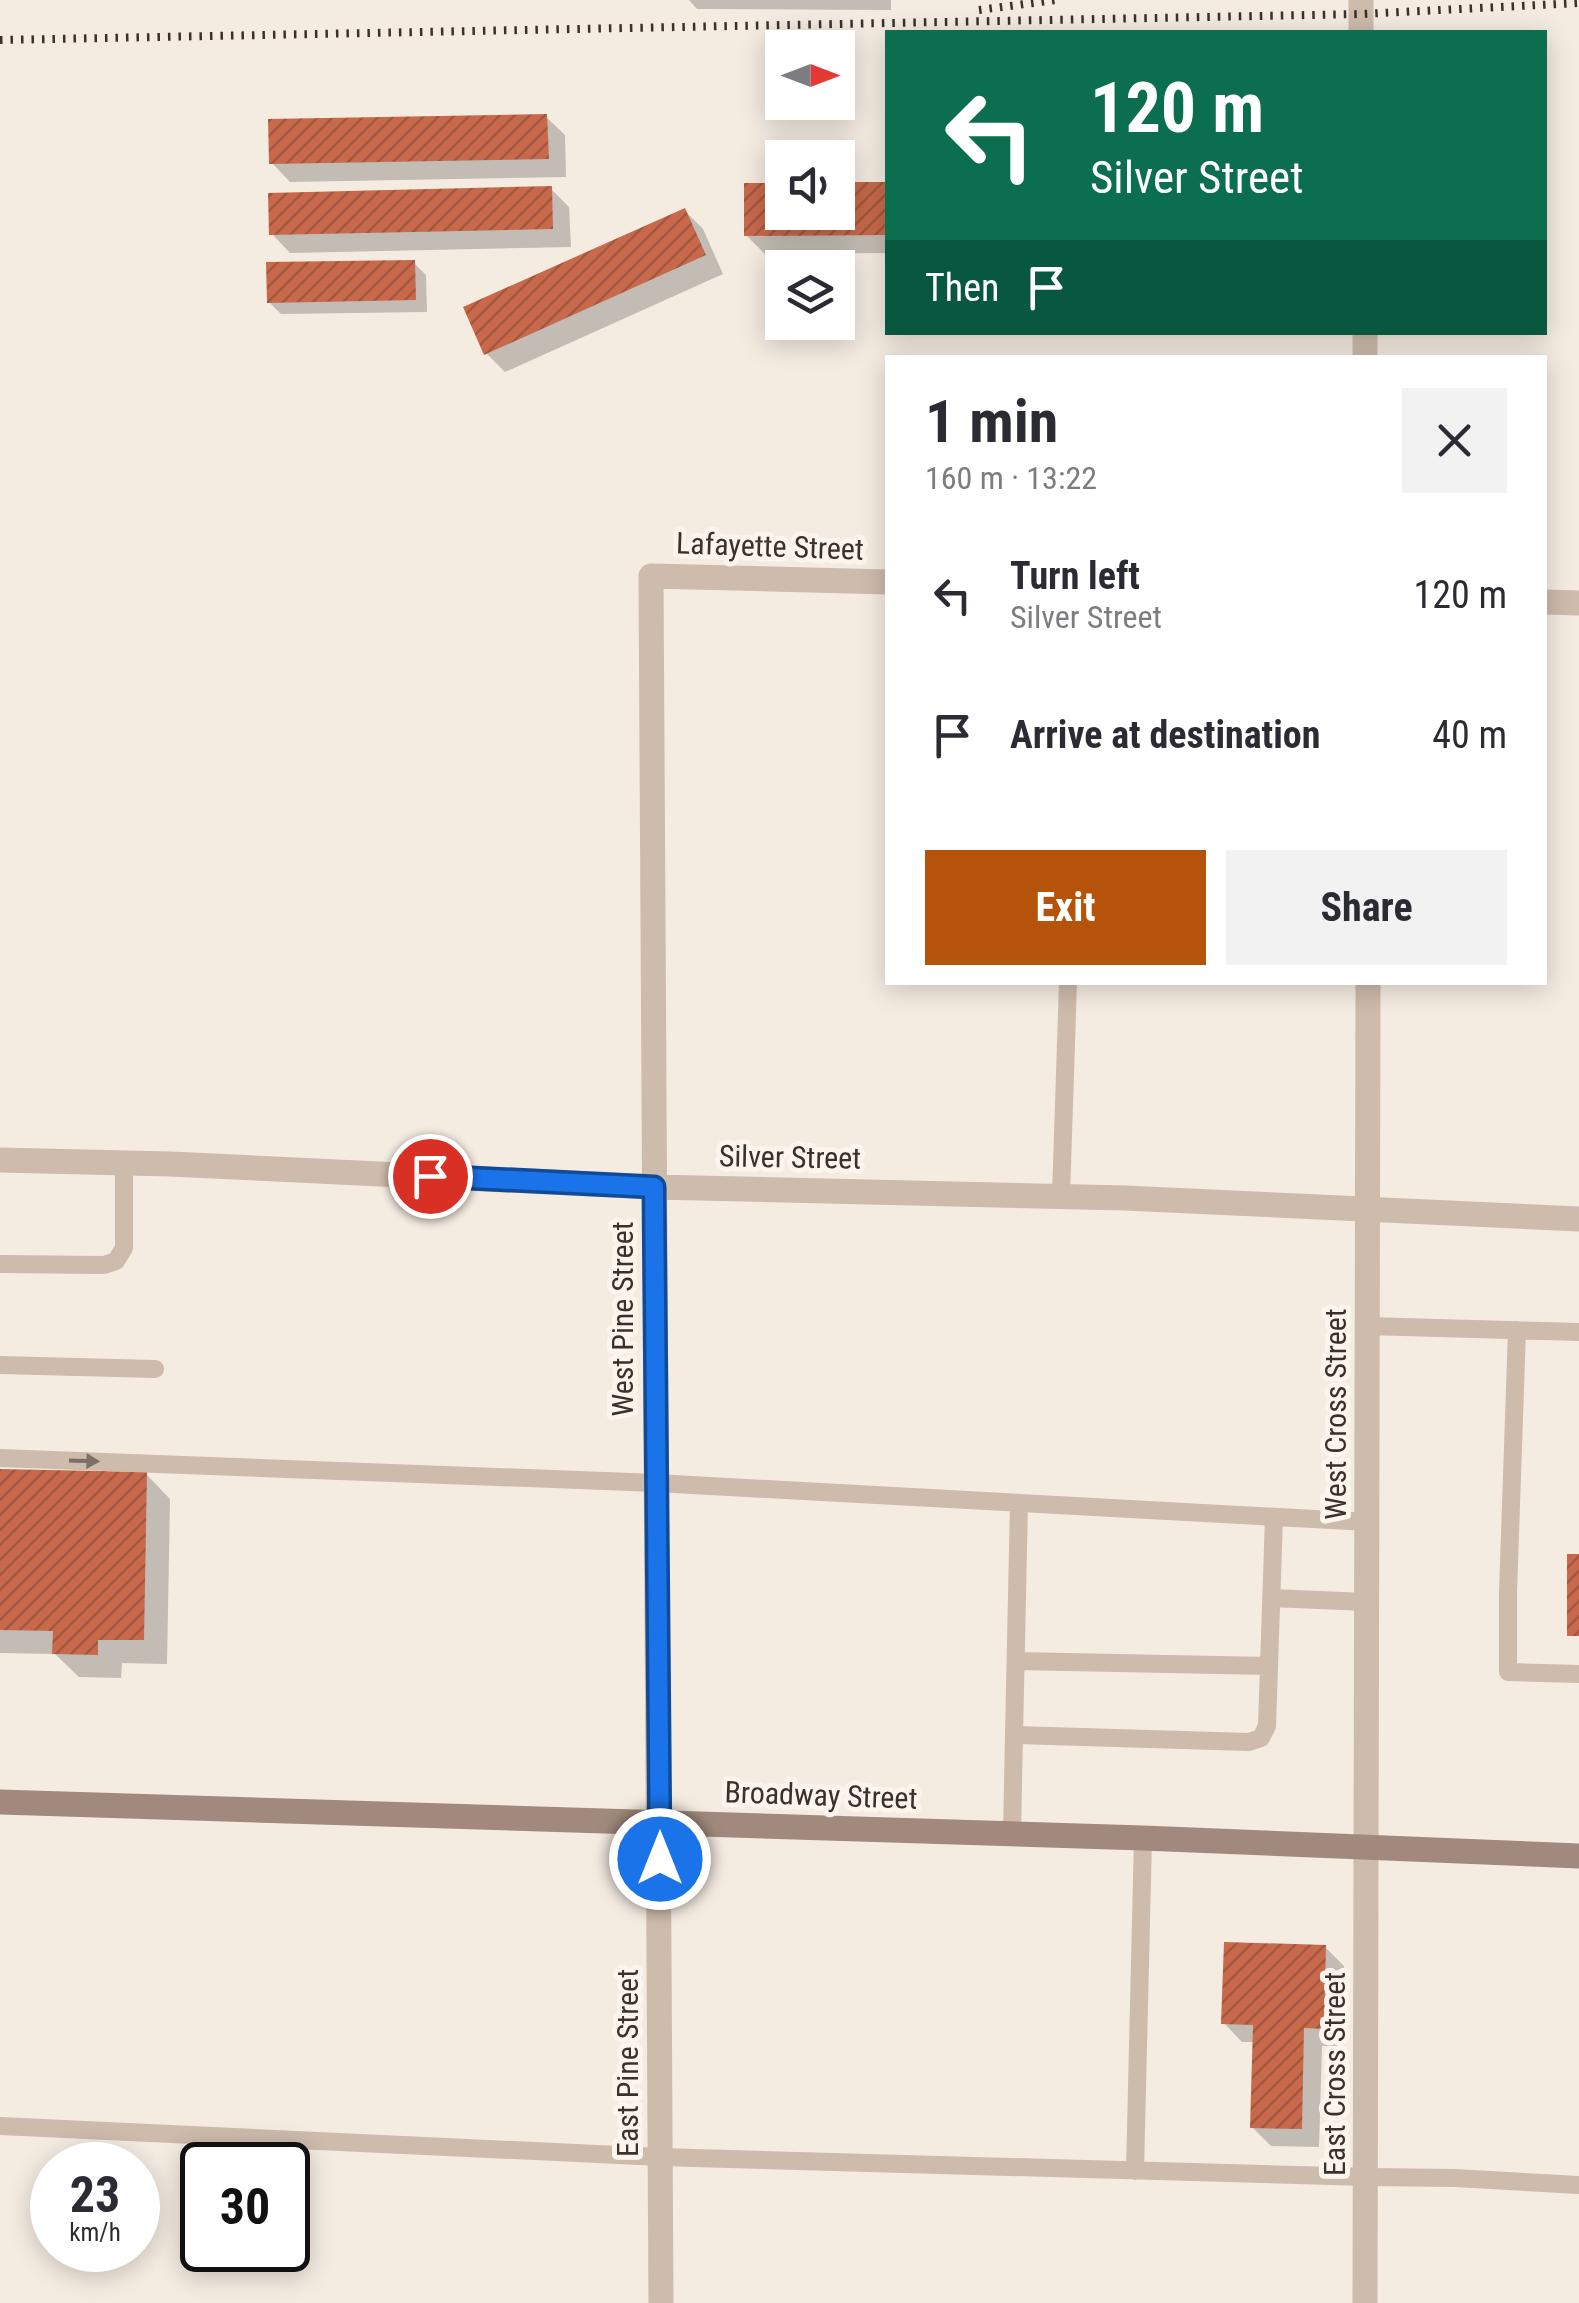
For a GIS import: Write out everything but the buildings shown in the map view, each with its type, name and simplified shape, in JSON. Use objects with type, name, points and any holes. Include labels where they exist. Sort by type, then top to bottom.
[{"type":"main road","name":"Broadway Street","points":[[0,1802],[1143,1838],[1579,1856]]},
{"type":"street","points":[[1361,0],[1362,30]]},
{"type":"street","name":"Lafayette Street","points":[[651,576],[885,582]]},
{"type":"street","name":"West Pine Street","points":[[651,576],[660,1822]]},
{"type":"street","points":[[1547,602],[1579,603]]},
{"type":"street","name":"West Cross Street","points":[[1367,1846],[1368,985]]},
{"type":"street","name":"Silver Street","points":[[0,1160],[654,1187],[1060,1196],[1579,1219]]},
{"type":"street","name":"East Pine Street","points":[[660,1822],[661,2303]]},
{"type":"street","name":"East Cross Street","points":[[1365,2303],[1367,1846]]},
{"type":"lane","points":[[1060,1196],[1068,985]]},
{"type":"lane","points":[[0,1264],[104,1266],[116,1260],[124,1248],[124,1163]]},
{"type":"lane","points":[[1368,1326],[1579,1332]]},
{"type":"lane","points":[[1517,1330],[1508,1672],[1579,1674]]},
{"type":"lane","points":[[0,1365],[155,1369]]},
{"type":"lane","points":[[0,1458],[656,1484],[1368,1522]]},
{"type":"lane","points":[[1012,1834],[1019,1503]]},
{"type":"lane","points":[[1014,1735],[1249,1742],[1261,1738],[1267,1726],[1274,1517]]},
{"type":"lane","points":[[1271,1598],[1367,1602]]},
{"type":"lane","points":[[1016,1661],[1269,1666]]},
{"type":"lane","points":[[1135,2171],[1143,1838]]},
{"type":"lane","points":[[0,2126],[660,2156],[1456,2178],[1579,2185]]},
{"type":"railway","points":[[979,10],[1056,0]]},
{"type":"railway","points":[[0,40],[1361,14],[1579,3]]},
{"type":"route","points":[[430,1176],[654,1187],[660,1859]]}]
